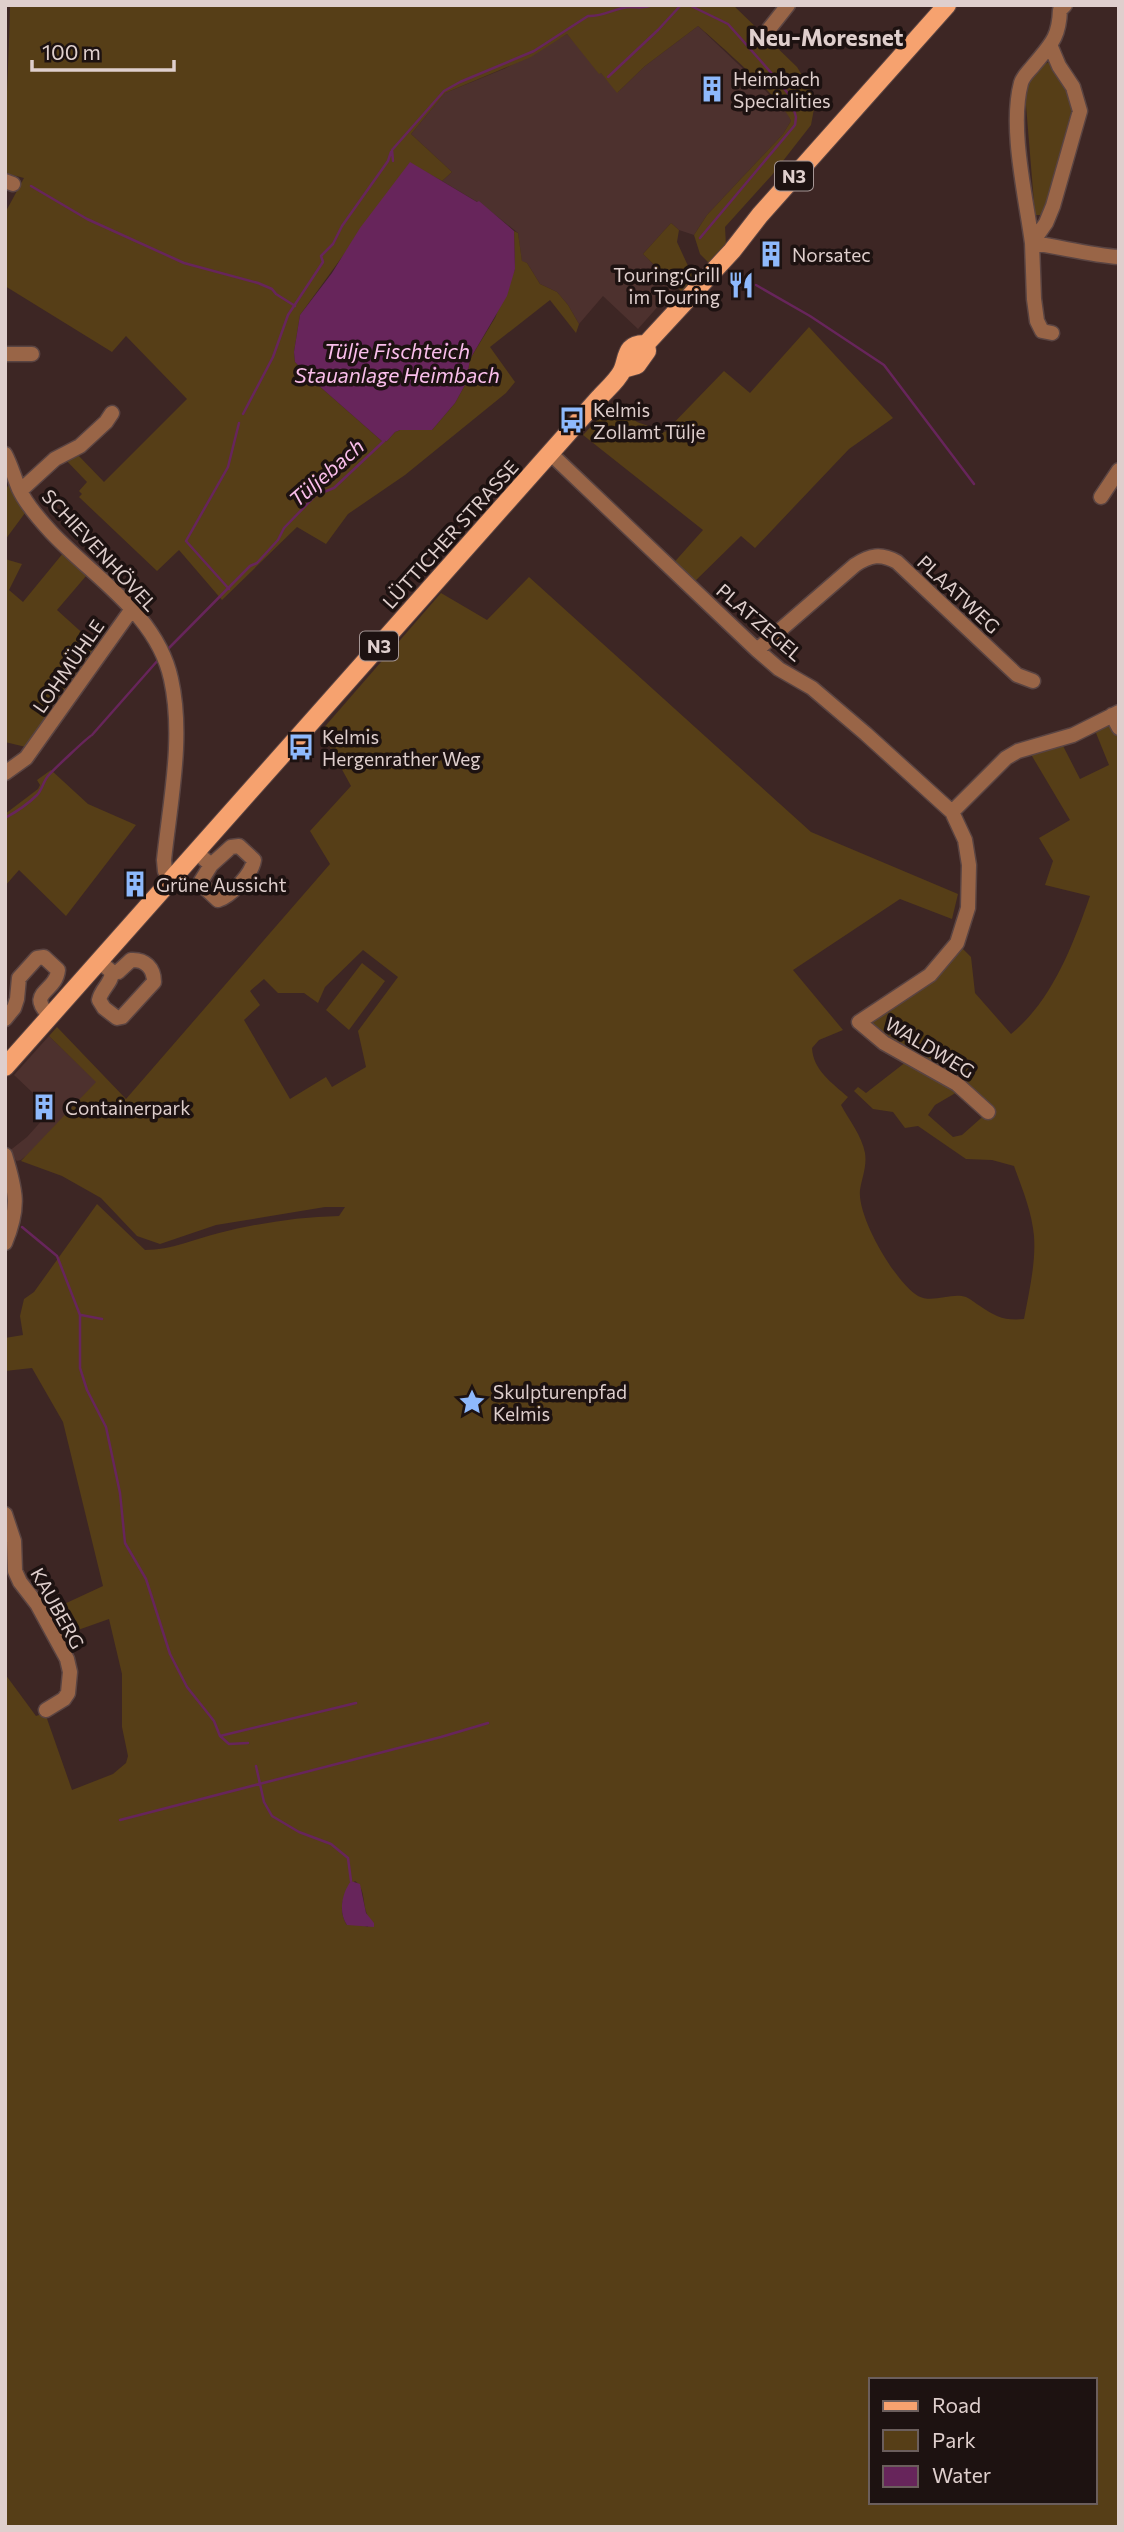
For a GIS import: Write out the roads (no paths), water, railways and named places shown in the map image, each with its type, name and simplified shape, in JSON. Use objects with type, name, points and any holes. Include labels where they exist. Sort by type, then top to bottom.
[{"type":"main road","name":"LÜTTICHER STRASSE","points":[[5,1067],[50,1016],[106,967],[197,852],[624,369],[626,356],[631,348],[639,344],[646,345],[947,5]]},
{"type":"street","points":[[769,29],[788,5]]},
{"type":"street","points":[[1052,333],[1042,331],[1037,320],[1017,103],[1022,79],[1051,47],[1059,28],[1060,7]]},
{"type":"street","points":[[1032,243],[1046,223],[1053,206],[1080,111],[1073,87],[1059,66],[1051,47]]},
{"type":"street","points":[[1032,243],[1099,256],[1119,257]]},
{"type":"street","points":[[5,354],[32,355]]},
{"type":"street","name":"SCHIEVENHÖVEL","points":[[20,491],[55,459],[80,446],[112,413]]},
{"type":"street","name":"PLATZEGEL","points":[[550,453],[757,650],[779,668],[812,688],[951,812]]},
{"type":"street","name":"SCHIEVENHÖVEL","points":[[5,454],[20,491],[52,533],[132,609],[150,631],[163,654],[171,679],[175,713],[175,749],[164,860],[164,870],[172,881]]},
{"type":"street","points":[[1101,497],[1119,470]]},
{"type":"street","name":"PLAATWEG","points":[[757,650],[855,565],[868,557],[878,555],[897,562],[1017,675],[1033,681]]},
{"type":"street","name":"LOHMÜHLE","points":[[5,773],[26,758],[132,609]]},
{"type":"street","points":[[951,812],[1006,758],[1018,751],[1117,718]]},
{"type":"street","name":"WALDWEG","points":[[951,812],[965,840],[969,864],[968,908],[957,943],[930,975],[859,1022],[884,1043],[957,1084],[988,1112]]},
{"type":"street","points":[[197,852],[211,864]]},
{"type":"street","points":[[5,1019],[18,999],[19,978],[37,958],[44,957],[58,970],[58,977],[40,997],[39,1002],[40,1007],[50,1016]]},
{"type":"street","points":[[5,1155],[16,1195],[14,1222],[5,1243]]},
{"type":"street","name":"KAUBERG","points":[[5,1514],[14,1541],[15,1571],[67,1659],[70,1672],[68,1693],[64,1699],[46,1710]]},
{"type":"water","name":"Tülje Fischteich Stauanlage Heimbach","points":[[410,162],[479,201],[514,231],[515,269],[507,296],[470,359],[466,383],[455,403],[432,430],[400,430],[383,442],[295,362],[294,352],[300,315]]},
{"type":"water","points":[[351,1881],[360,1884],[366,1913],[374,1927],[347,1925],[344,1920],[342,1903]]},
{"type":"waterway","name":"Tüljebach","points":[[393,161],[392,150],[444,91],[534,51],[588,16],[653,5]]},
{"type":"waterway","points":[[608,77],[681,5]]},
{"type":"waterway","points":[[689,5],[728,24],[790,96],[796,117],[795,125],[700,238]]},
{"type":"waterway","points":[[243,414],[273,357],[288,315],[323,262],[321,256],[333,244],[342,226],[388,161],[391,152]]},
{"type":"waterway","points":[[31,186],[87,219],[184,263],[258,283],[272,289],[295,306]]},
{"type":"waterway","points":[[756,285],[810,316],[884,365],[974,484]]},
{"type":"waterway","points":[[229,589],[186,541],[228,467],[239,423]]},
{"type":"waterway","name":"Tüljebach","points":[[167,650],[250,566],[257,563],[278,540],[284,528],[316,495],[334,488],[384,441]]},
{"type":"waterway","name":"Tüljebach","points":[[5,818],[37,795],[48,776],[92,735],[159,659]]},
{"type":"waterway","points":[[22,1227],[57,1256],[80,1315],[80,1368],[87,1390],[106,1427],[120,1493],[125,1543],[146,1579],[170,1654],[187,1687],[214,1721],[220,1736],[229,1744],[248,1743]]},
{"type":"waterway","points":[[81,1315],[102,1319]]},
{"type":"waterway","points":[[220,1736],[356,1703]]},
{"type":"waterway","points":[[120,1820],[488,1723]]},
{"type":"waterway","points":[[256,1766],[264,1802],[272,1816],[299,1832],[331,1844],[348,1858],[351,1881]]},
{"type":"place","name":"Heimbach Specialities","points":[[712,89]]},
{"type":"place","name":"Norsatec","points":[[771,254]]},
{"type":"place","name":"Touring;Grill im Touring","points":[[741,285]]},
{"type":"place","name":"Kelmis Zollamt Tülje","points":[[572,420]]},
{"type":"place","name":"Kelmis Hergenrather Weg","points":[[301,747]]},
{"type":"place","name":"Grüne Aussicht","points":[[135,884]]},
{"type":"place","name":"Containerpark","points":[[44,1107]]},
{"type":"place","name":"Skulpturenpfad Kelmis","points":[[472,1402]]},
{"type":"district","name":"Neu-Moresnet","points":[[826,37]]}]
